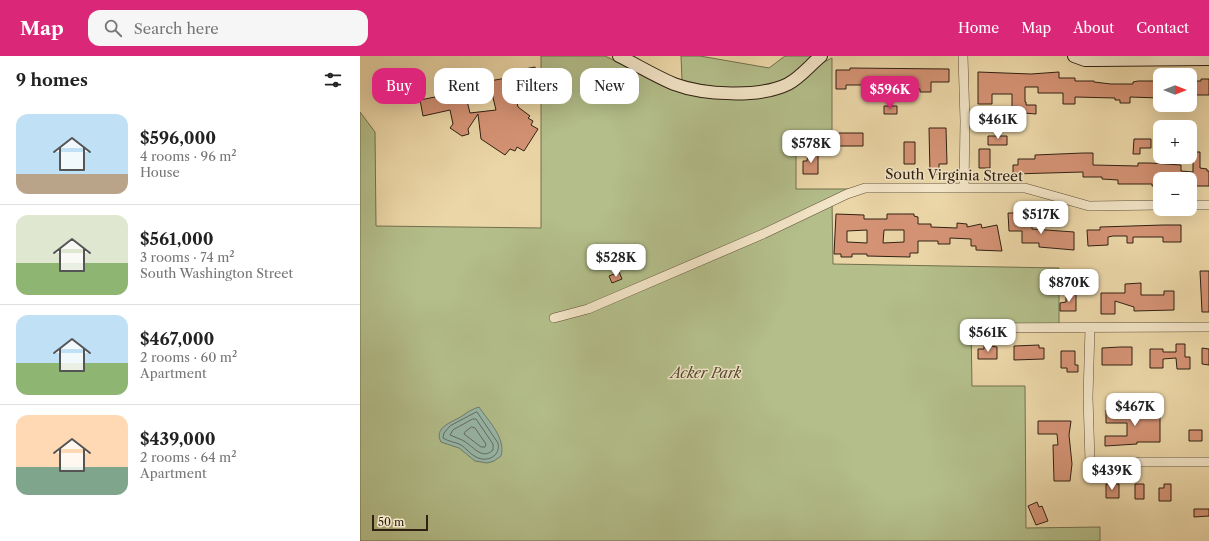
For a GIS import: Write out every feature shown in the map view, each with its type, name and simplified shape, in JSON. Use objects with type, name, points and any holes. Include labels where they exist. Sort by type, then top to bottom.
[{"type":"street","points":[[619,56],[664,79],[688,88],[712,92],[747,93],[771,90],[790,83],[799,77],[821,56]]},
{"type":"street","points":[[963,56],[965,121],[964,188]]},
{"type":"street","points":[[1074,56],[1085,60],[1209,59]]},
{"type":"street","name":"South Virginia Street","points":[[554,318],[588,309],[763,234],[847,194],[865,188],[1025,188],[1089,206],[1153,205]]},
{"type":"street","points":[[1197,205],[1209,205]]},
{"type":"street","points":[[975,328],[1209,327]]},
{"type":"street","points":[[1090,328],[1088,397],[1090,462],[1209,462]]},
{"type":"green space","name":"Acker Park","points":[[541,56],[605,56],[630,68],[580,68],[580,104],[639,104],[639,72],[665,85],[748,98],[774,96],[800,82],[820,64],[832,58],[832,149],[796,147],[796,189],[852,189],[832,201],[833,264],[1059,268],[1059,324],[974,324],[971,326],[972,386],[1025,386],[1026,528],[1100,527],[1100,541],[360,541],[360,112],[375,132],[376,226],[541,228],[541,104],[572,104],[572,68],[541,68]]},
{"type":"green space","points":[[681,56],[700,56],[769,68],[785,56],[813,56],[793,74],[778,82],[751,88],[722,88],[682,80]]},
{"type":"water","points":[[479,407],[496,430],[502,449],[501,456],[494,461],[487,463],[475,461],[459,448],[441,442],[439,437],[440,432],[445,426]]},
{"type":"building","points":[[850,68],[949,69],[949,82],[931,82],[931,92],[920,92],[920,89],[876,89],[876,98],[867,98],[867,85],[846,85],[846,89],[836,89],[836,70],[850,70]]},
{"type":"building","points":[[978,72],[1031,74],[1059,72],[1059,78],[1075,78],[1075,81],[1094,81],[1111,84],[1133,84],[1133,82],[1138,81],[1153,81],[1153,98],[1130,97],[1130,103],[1120,103],[1120,100],[1115,100],[1115,98],[1075,97],[1075,104],[1063,104],[1063,93],[1038,93],[1038,87],[1025,87],[1026,105],[1036,105],[1036,114],[1012,112],[1012,94],[992,94],[992,104],[978,104]]},
{"type":"building","points":[[502,79],[502,104],[517,104],[518,107],[530,116],[528,118],[533,121],[531,125],[538,129],[524,151],[517,147],[515,151],[510,149],[505,155],[481,139],[478,114],[468,129],[469,134],[462,136],[450,128],[453,124],[450,110],[423,116],[421,104],[426,104],[426,99],[434,97],[434,104],[468,104],[470,113],[496,110],[494,102],[494,80]]},
{"type":"building","points":[[1201,79],[1209,79],[1209,95],[1197,95],[1197,81],[1201,81]]},
{"type":"building","points":[[884,106],[897,106],[897,114],[884,114]]},
{"type":"building","points":[[929,128],[946,128],[947,164],[939,164],[939,174],[930,174]]},
{"type":"building","points":[[836,133],[863,133],[863,146],[836,146]]},
{"type":"building","points":[[988,136],[1007,136],[1007,145],[988,145]]},
{"type":"building","points":[[1134,139],[1151,139],[1151,148],[1140,148],[1140,154],[1133,154]]},
{"type":"building","points":[[904,142],[915,142],[915,164],[904,164]]},
{"type":"building","points":[[979,149],[990,149],[990,168],[979,168]]},
{"type":"building","points":[[1197,152],[1200,152],[1200,168],[1207,169],[1207,171],[1209,171],[1209,186],[1197,186],[1197,172],[1193,172],[1193,164],[1197,164]]},
{"type":"building","points":[[808,153],[818,153],[818,174],[803,174],[803,161],[807,161]]},
{"type":"building","points":[[1093,153],[1093,165],[1138,166],[1138,163],[1150,163],[1181,165],[1181,171],[1193,172],[1153,172],[1152,186],[1152,184],[1118,184],[1118,180],[1102,179],[1102,177],[1083,177],[1083,172],[1013,174],[1013,165],[1018,165],[1018,159],[1035,159],[1035,155]]},
{"type":"building","points":[[1008,213],[1019,213],[1019,222],[1032,222],[1032,229],[1074,232],[1074,250],[1039,247],[1039,243],[1022,243],[1022,231],[1009,231]]},
{"type":"building","points":[[836,214],[864,215],[864,219],[887,219],[887,214],[914,214],[914,216],[918,217],[918,224],[931,224],[931,227],[957,228],[957,223],[967,224],[967,227],[981,224],[982,228],[997,225],[1002,251],[976,250],[976,246],[971,246],[971,239],[950,238],[950,244],[938,244],[938,241],[918,241],[918,253],[910,253],[910,257],[867,256],[867,254],[852,254],[852,257],[841,257],[841,254],[834,254]],"holes":[[[867,230],[867,243],[847,242],[847,231]],[[884,230],[904,230],[904,242],[883,243]]]},
{"type":"building","points":[[1181,225],[1181,242],[1163,242],[1163,237],[1133,237],[1133,243],[1127,243],[1127,236],[1113,236],[1108,237],[1108,245],[1088,246],[1087,230],[1100,230],[1100,227]]},
{"type":"building","points":[[1200,271],[1209,271],[1209,312],[1202,312]]},
{"type":"building","points":[[619,272],[622,279],[612,283],[609,276]]},
{"type":"building","points":[[1141,283],[1141,295],[1164,295],[1164,291],[1174,291],[1174,310],[1134,311],[1134,307],[1115,301],[1115,314],[1101,314],[1101,293],[1125,293],[1125,284]]},
{"type":"building","points":[[1066,294],[1076,294],[1076,311],[1060,311],[1060,303],[1066,302]]},
{"type":"building","points":[[1176,344],[1185,344],[1185,357],[1190,357],[1190,369],[1177,369],[1176,358],[1163,359],[1163,368],[1150,368],[1150,349],[1163,349],[1163,352],[1176,352]]},
{"type":"building","points":[[984,345],[997,347],[997,359],[978,359],[978,349],[984,349]]},
{"type":"building","points":[[1039,345],[1039,348],[1044,348],[1044,359],[1014,360],[1014,346]]},
{"type":"building","points":[[1132,347],[1132,365],[1102,365],[1102,348]]},
{"type":"building","points":[[1202,348],[1209,349],[1209,365],[1202,364]]},
{"type":"building","points":[[1061,351],[1075,351],[1075,365],[1078,365],[1078,372],[1067,372],[1067,368],[1061,368]]},
{"type":"building","points":[[1147,407],[1160,407],[1160,442],[1137,442],[1137,444],[1105,446],[1105,436],[1127,436],[1127,423],[1106,423],[1106,410],[1121,410],[1121,414],[1147,414]]},
{"type":"building","points":[[1038,421],[1071,421],[1069,435],[1072,464],[1070,481],[1054,481],[1053,445],[1058,445],[1057,434],[1038,434]]},
{"type":"building","points":[[1189,430],[1202,430],[1202,441],[1189,441]]},
{"type":"building","points":[[1106,484],[1119,484],[1119,498],[1106,498]]},
{"type":"building","points":[[1135,484],[1144,484],[1144,499],[1135,499]]},
{"type":"building","points":[[1164,484],[1171,484],[1171,501],[1159,501],[1159,488],[1164,488]]},
{"type":"building","points":[[1037,502],[1039,507],[1042,506],[1048,521],[1036,525],[1028,506]]},
{"type":"building","points":[[1194,509],[1209,509],[1209,516],[1194,517]]}]
